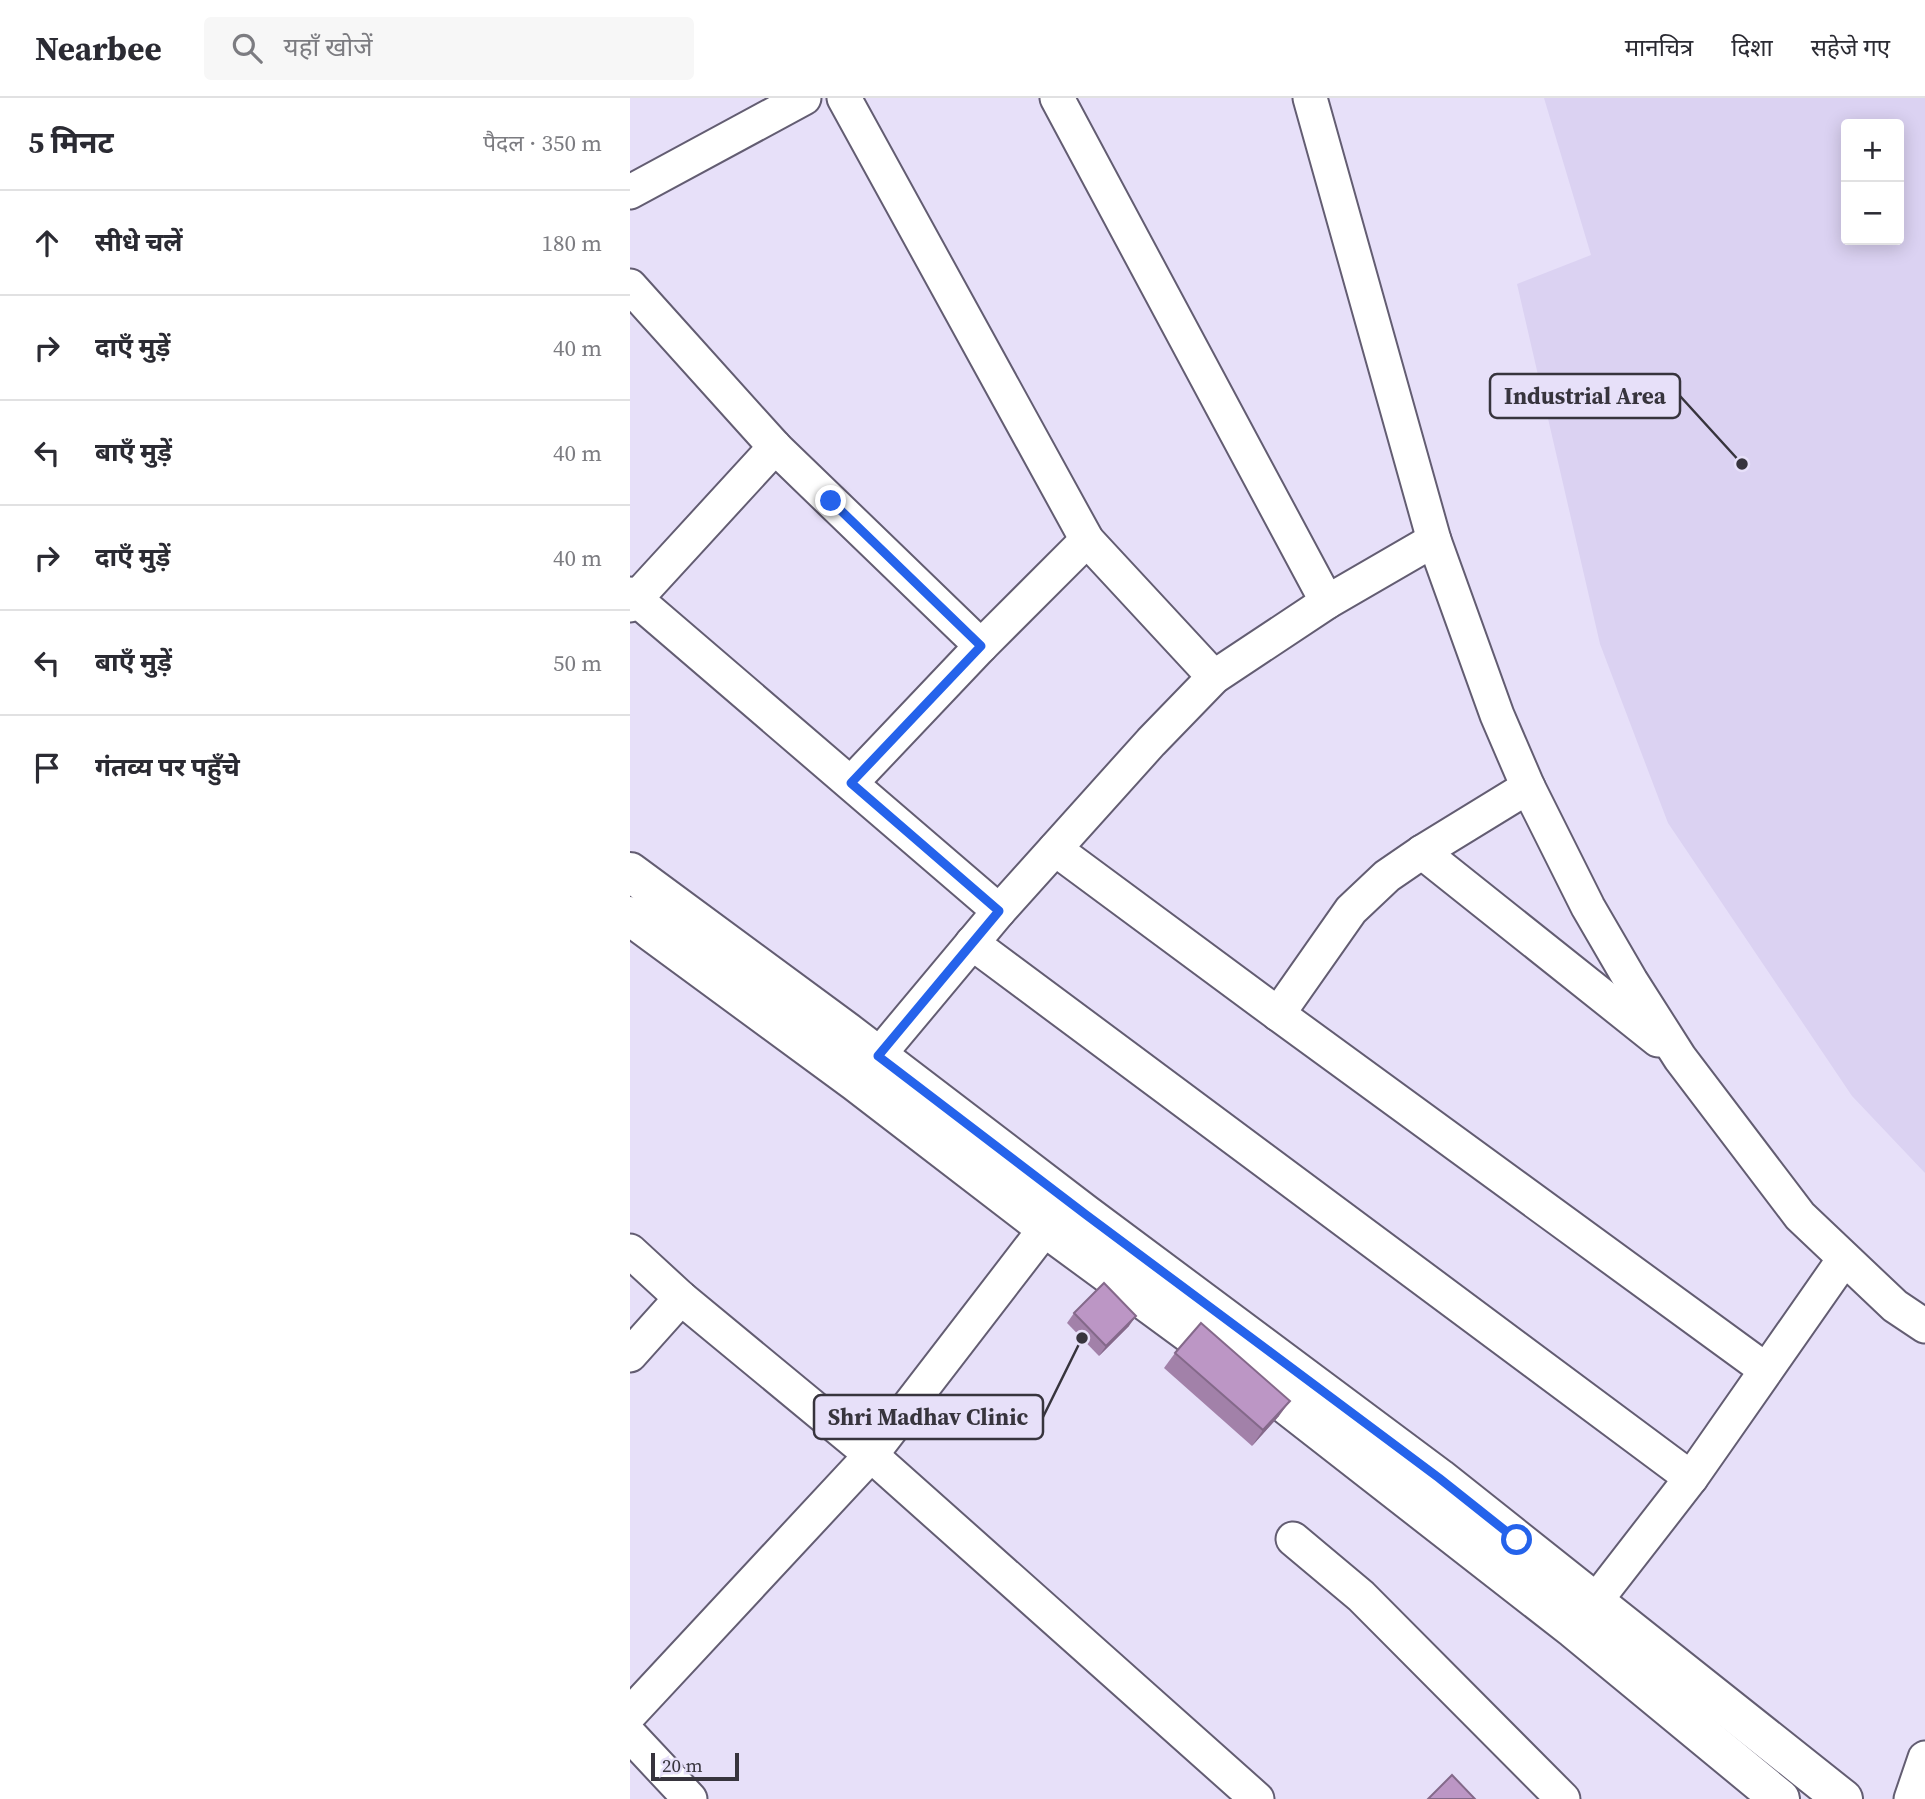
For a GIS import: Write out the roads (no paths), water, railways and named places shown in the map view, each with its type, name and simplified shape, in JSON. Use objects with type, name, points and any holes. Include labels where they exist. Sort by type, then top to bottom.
[{"type":"main road","points":[[630,872],[867,1069],[1153,1286],[1279,1399],[1843,1799]]},
{"type":"main road","points":[[630,916],[867,1069]]},
{"type":"main road","points":[[1585,1615],[1780,1799]]},
{"type":"street","points":[[630,192],[804,98]]},
{"type":"street","points":[[844,98],[1087,540],[1214,677]]},
{"type":"street","points":[[1057,98],[1327,602]]},
{"type":"street","points":[[1310,98],[1434,540],[1497,715],[1528,788],[1588,907],[1631,981],[1681,1058],[1800,1216],[1895,1306],[1925,1326]]},
{"type":"street","points":[[630,286],[775,447],[981,646]]},
{"type":"street","points":[[775,447],[632,599],[999,911]]},
{"type":"street","points":[[851,783],[981,646],[1087,540]]},
{"type":"street","points":[[867,1069],[999,911],[1150,742],[1214,677],[1327,602],[1434,540]]},
{"type":"street","points":[[1278,1014],[1351,910],[1387,876],[1528,788]]},
{"type":"street","points":[[1055,849],[1766,1370]]},
{"type":"street","points":[[1422,852],[1681,1058]]},
{"type":"street","points":[[972,943],[1691,1478]]},
{"type":"street","points":[[630,1714],[871,1455],[1057,1214]]},
{"type":"street","points":[[630,1251],[681,1298],[871,1455],[1257,1799]]},
{"type":"street","points":[[1585,1615],[1691,1478],[1844,1259]]},
{"type":"street","points":[[630,1355],[681,1298]]},
{"type":"street","points":[[1293,1539],[1361,1596],[1563,1799]]},
{"type":"street","points":[[630,1735],[690,1799]]},
{"type":"street","points":[[1911,1799],[1925,1758]]},
{"type":"place","name":"Industrial Area","points":[[1742,464]]},
{"type":"place","name":"Shri Madhav Clinic","points":[[1082,1338]]}]
